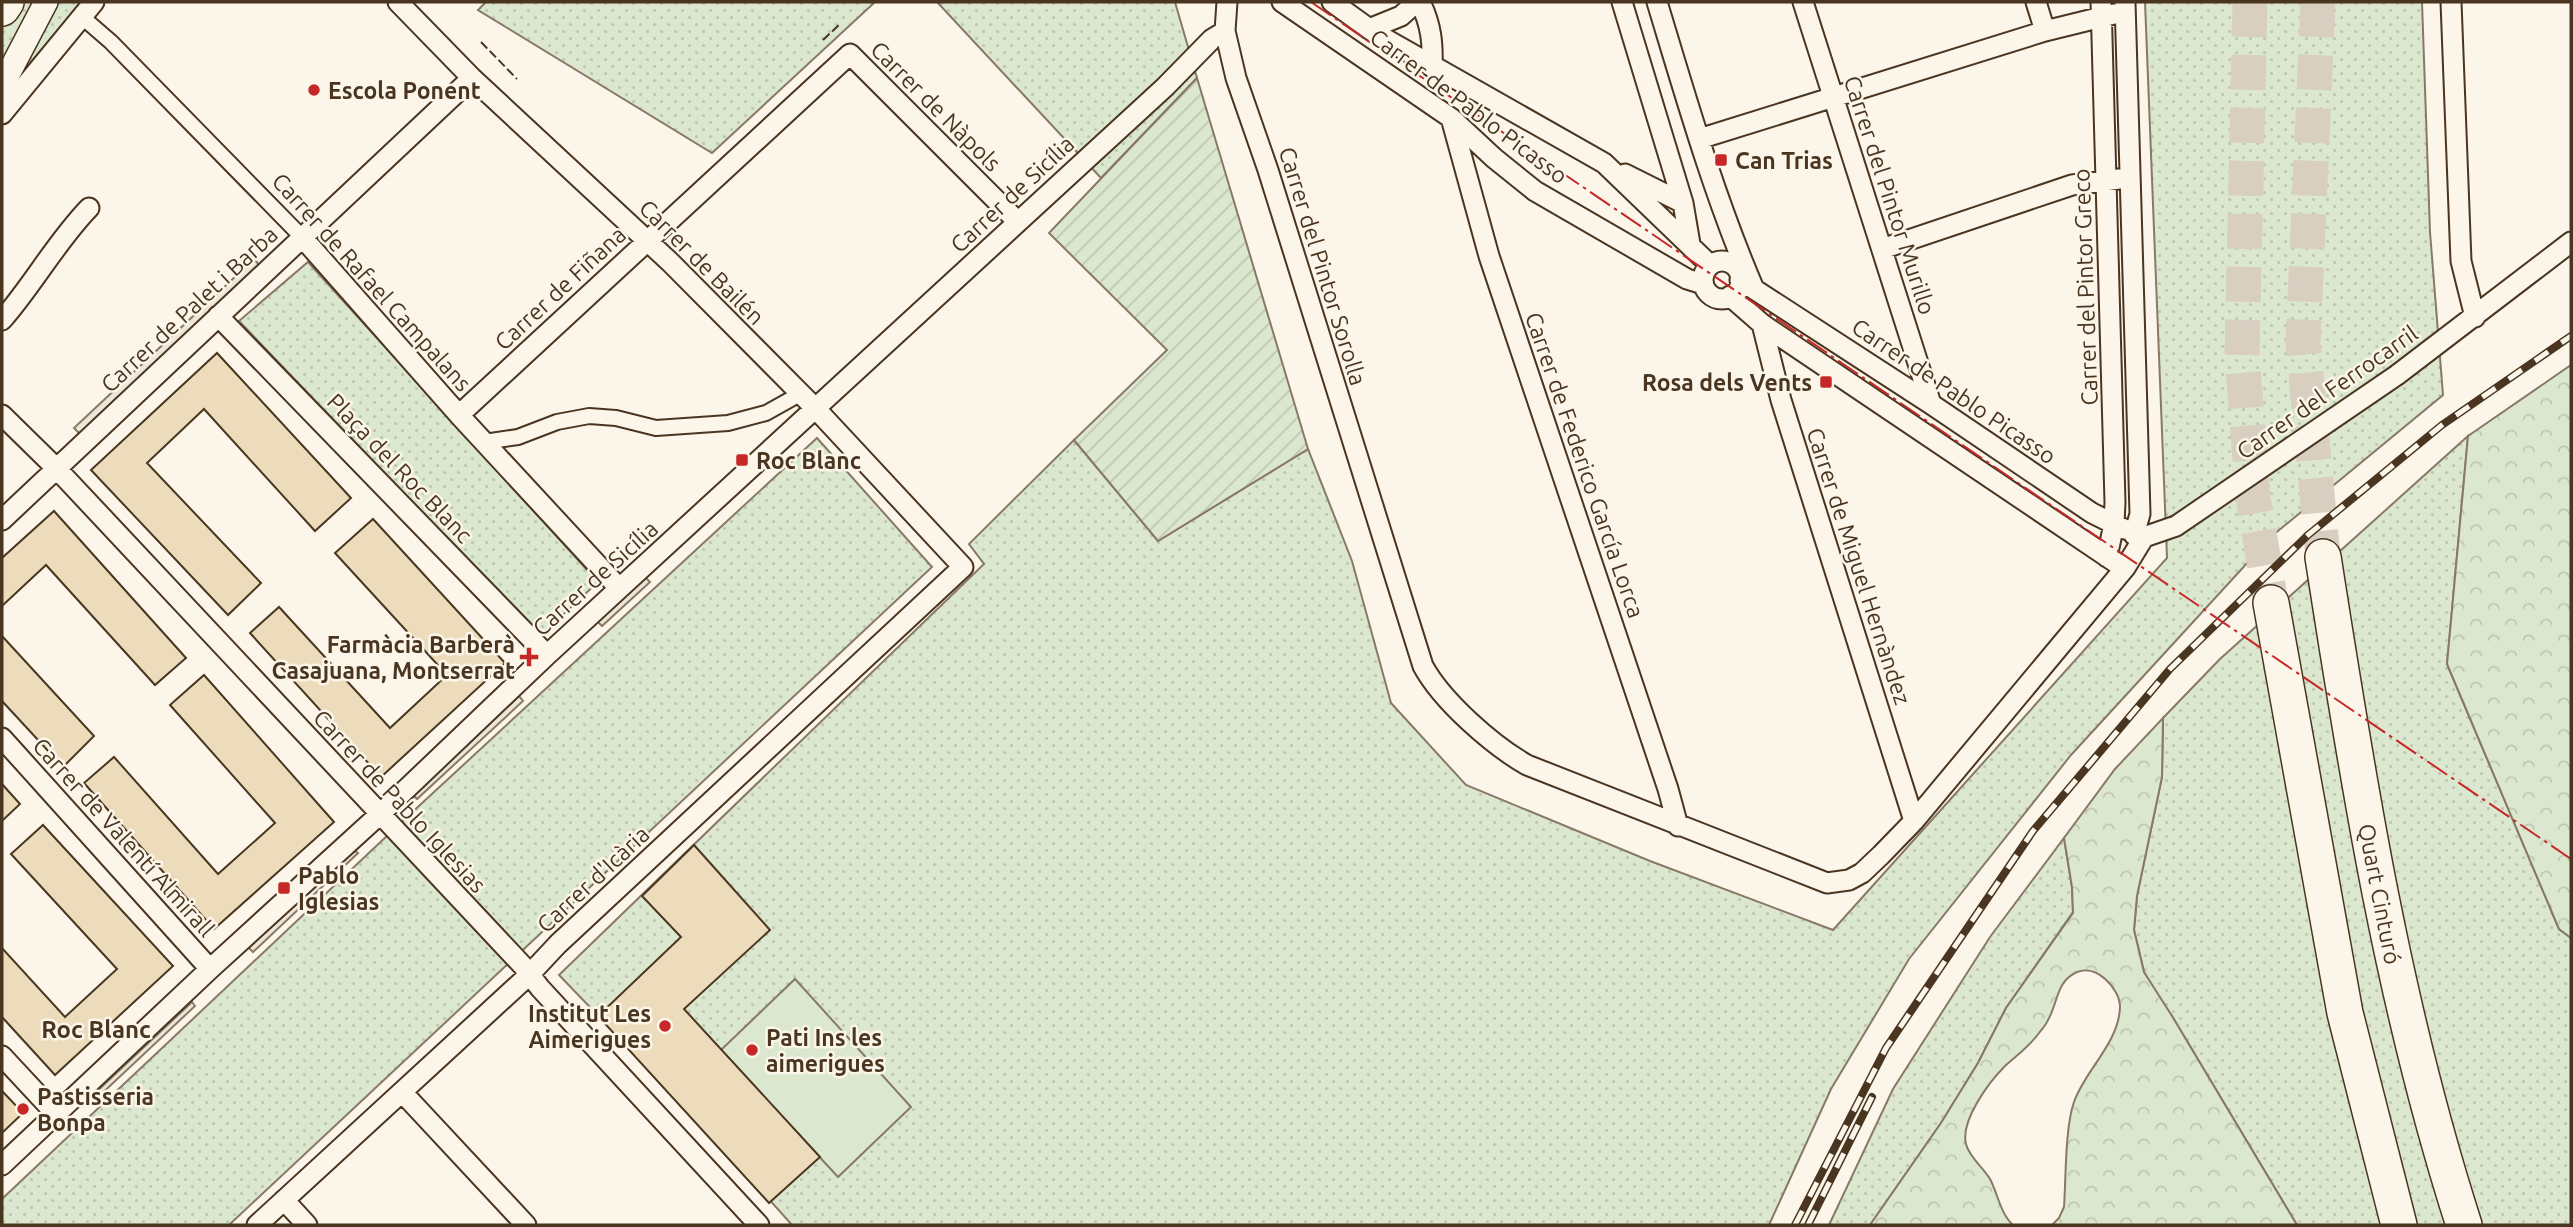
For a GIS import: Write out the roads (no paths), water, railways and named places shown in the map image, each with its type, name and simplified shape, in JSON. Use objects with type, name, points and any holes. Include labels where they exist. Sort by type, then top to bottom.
[{"type":"highway","points":[[2,8],[6,2]]},
{"type":"highway","name":"Quart Cinturó","points":[[2323,557],[2358,786],[2397,977],[2451,1185],[2464,1225]]},
{"type":"highway","points":[[2271,603],[2345,1013],[2399,1225]]},
{"type":"street","points":[[2,86],[46,2]]},
{"type":"street","name":"Carrer de Bailén","points":[[398,2],[472,78],[647,241],[816,409],[963,567]]},
{"type":"street","name":"Carrer del Pintor Sorolla","points":[[1227,2],[1225,31],[1237,78],[1423,666],[1429,677],[1477,730],[1504,752],[1527,765],[1678,826]]},
{"type":"street","name":"Carrer de Pablo Picasso","points":[[1282,2],[1451,118],[1494,159],[1535,191],[1687,279],[1707,274],[1690,244],[1604,163]]},
{"type":"street","name":"Carrer de Pablo Picasso","points":[[1332,2],[1369,29],[1432,67],[1604,163],[1683,203]]},
{"type":"street","points":[[1369,29],[1401,16],[1411,7],[1412,2]]},
{"type":"street","points":[[1420,2],[1428,18],[1433,41],[1432,67]]},
{"type":"street","points":[[1622,2],[1683,203],[1690,244]]},
{"type":"street","points":[[1657,2],[1739,277],[1762,324],[2107,557],[2120,575]]},
{"type":"street","name":"Carrer del Pintor Murillo","points":[[1803,2],[1931,404]]},
{"type":"street","points":[[2036,2],[2045,31]]},
{"type":"street","points":[[2451,2],[2461,261],[2474,317]]},
{"type":"street","name":"Carrer del Pintor Greco","points":[[2107,557],[2114,524],[2102,8],[2125,7],[2139,536]]},
{"type":"street","points":[[1699,139],[2045,31],[2102,8]]},
{"type":"street","points":[[2,114],[88,9]]},
{"type":"street","name":"Carrer de Rafael Campalans","points":[[88,9],[111,42],[302,237],[459,415],[619,588]]},
{"type":"street","name":"Carrer de Sicília","points":[[2,1165],[210,969],[379,816],[619,588],[1165,87],[1212,39],[1225,31]]},
{"type":"street","name":"Carrer de Nàpols","points":[[850,54],[1018,222]]},
{"type":"street","name":"Carrer de Fiñana","points":[[459,415],[850,54]]},
{"type":"street","name":"Carrer de Palet i Barba","points":[[2,520],[472,78]]},
{"type":"street","name":"Carrer de Federico García Lorca","points":[[1451,118],[1489,256],[1668,789],[1678,826]]},
{"type":"street","points":[[1882,249],[2072,185],[2130,178]]},
{"type":"street","points":[[2,320],[23,297],[71,226],[89,208]]},
{"type":"street","name":"Carrer del Ferrocarril","points":[[2139,536],[2176,526],[2397,375],[2571,242]]},
{"type":"street","points":[[1724,261],[1739,277],[1722,299],[1713,297],[1706,291],[1707,274],[1724,261]]},
{"type":"street","name":"Carrer de Pablo Picasso","points":[[1739,277],[2092,513],[2139,536]]},
{"type":"street","name":"Plaça del Roc Blanc","points":[[219,316],[547,655]]},
{"type":"street","name":"Carrer de Miguel Hernàndez","points":[[1762,324],[1785,413],[1914,821]]},
{"type":"street","points":[[484,442],[518,437],[557,422],[589,416],[616,418],[656,428],[729,422],[766,412],[800,394]]},
{"type":"street","name":"Carrer de Pablo Iglesias","points":[[2,415],[56,468],[379,816],[524,967],[759,1225]]},
{"type":"street","points":[[1678,826],[1827,883],[1849,880],[1871,866],[1914,821],[2120,575],[2139,536]]},
{"type":"street","name":"Carrer d'Icària","points":[[257,1225],[529,975],[558,944],[963,567]]},
{"type":"street","name":"Carrer de Valentí Almirall","points":[[2,737],[210,969]]},
{"type":"street","points":[[2,1056],[55,1113]]},
{"type":"street","points":[[402,1092],[526,1225]]},
{"type":"street","points":[[284,1200],[307,1225]]},
{"type":"tunnel","points":[[2250,2],[2242,355],[2253,497],[2271,603]]},
{"type":"tunnel","points":[[2318,2],[2303,344],[2323,557]]},
{"type":"railway","points":[[1795,1225],[1886,1048],[2033,831],[2170,669],[2308,535],[2442,425],[2571,336]]},
{"type":"railway","points":[[1808,1225],[1872,1097]]},
{"type":"place","name":"Escola Ponent","points":[[314,90]]},
{"type":"place","name":"Can Trias","points":[[1721,160]]},
{"type":"place","name":"Rosa dels Vents","points":[[1826,382]]},
{"type":"place","name":"Roc Blanc","points":[[742,460]]},
{"type":"place","name":"Farmàcia Barberà Casajuana, Montserrat","points":[[529,657]]},
{"type":"place","name":"Pablo Iglesias","points":[[284,888]]},
{"type":"place","name":"Institut Les Aimerigues","points":[[665,1026]]},
{"type":"place","name":"Pati Ins les aimerigues","points":[[752,1050]]},
{"type":"place","name":"Pastisseria Bonpa","points":[[23,1109]]},
{"type":"district","name":"Roc Blanc","points":[[96,1029]]}]
